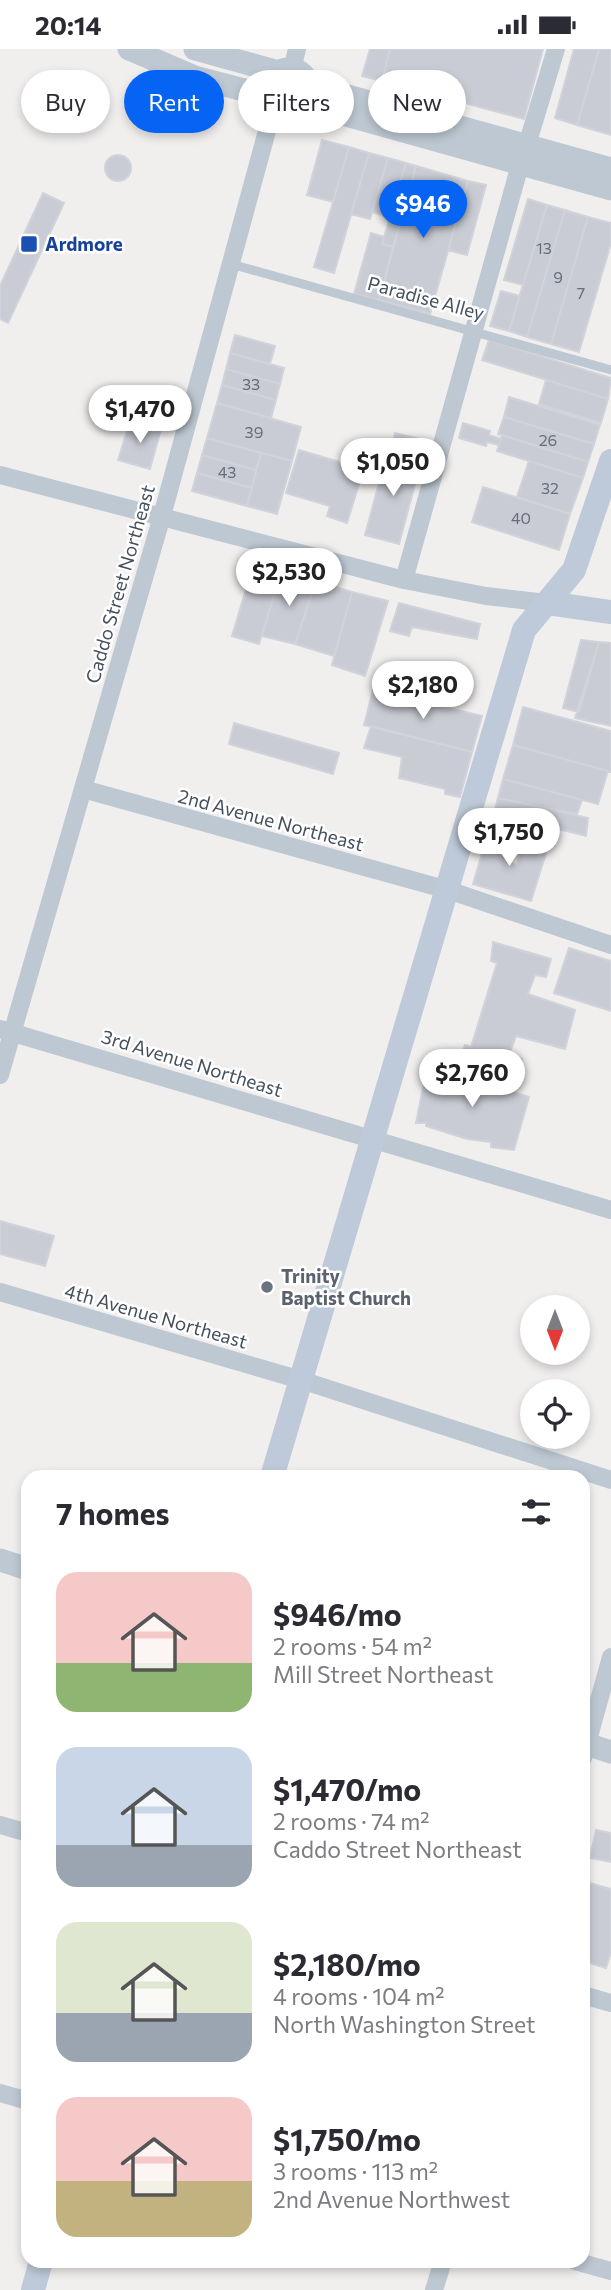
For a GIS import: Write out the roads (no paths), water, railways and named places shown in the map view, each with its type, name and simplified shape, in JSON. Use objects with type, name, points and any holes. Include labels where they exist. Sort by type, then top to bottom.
[{"type":"main road","points":[[274,1470],[524,630],[578,563],[611,461]]},
{"type":"main road","points":[[547,603],[611,612]]},
{"type":"main road","points":[[33,2290],[39,2268]]},
{"type":"street","points":[[129,49],[195,77],[238,91]]},
{"type":"street","points":[[195,49],[274,70]]},
{"type":"street","points":[[404,580],[556,49]]},
{"type":"street","points":[[354,96],[524,155],[611,189]]},
{"type":"street","name":"Caddo Street Northeast","points":[[0,1075],[6,1030],[83,789],[162,516],[267,133]]},
{"type":"street","points":[[524,155],[611,169]]},
{"type":"street","points":[[0,475],[404,580],[486,596],[547,603]]},
{"type":"street","name":"2nd Avenue Northeast","points":[[83,789],[448,890],[611,945]]},
{"type":"street","name":"3rd Avenue Northeast","points":[[6,1030],[611,1210]]},
{"type":"street","name":"4th Avenue Northeast","points":[[0,1292],[301,1380],[580,1470]]},
{"type":"street","name":"4th Avenue Northeast","points":[[590,1473],[611,1480]]},
{"type":"street","points":[[0,1560],[21,1567]]},
{"type":"street","points":[[590,1729],[611,1657]]},
{"type":"street","points":[[590,1750],[611,1752]]},
{"type":"street","points":[[0,1825],[21,1831]]},
{"type":"street","points":[[590,1997],[611,2003]]},
{"type":"street","points":[[0,2093],[21,2099]]},
{"type":"street","points":[[590,2265],[611,2271]]},
{"type":"street","points":[[435,2290],[441,2268]]},
{"type":"lane","name":"Paradise Alley","points":[[231,264],[474,329],[611,370]]},
{"type":"place","name":"Ardmore","points":[[29,244]]},
{"type":"place","name":"Trinity Baptist Church","points":[[267,1287]]}]
